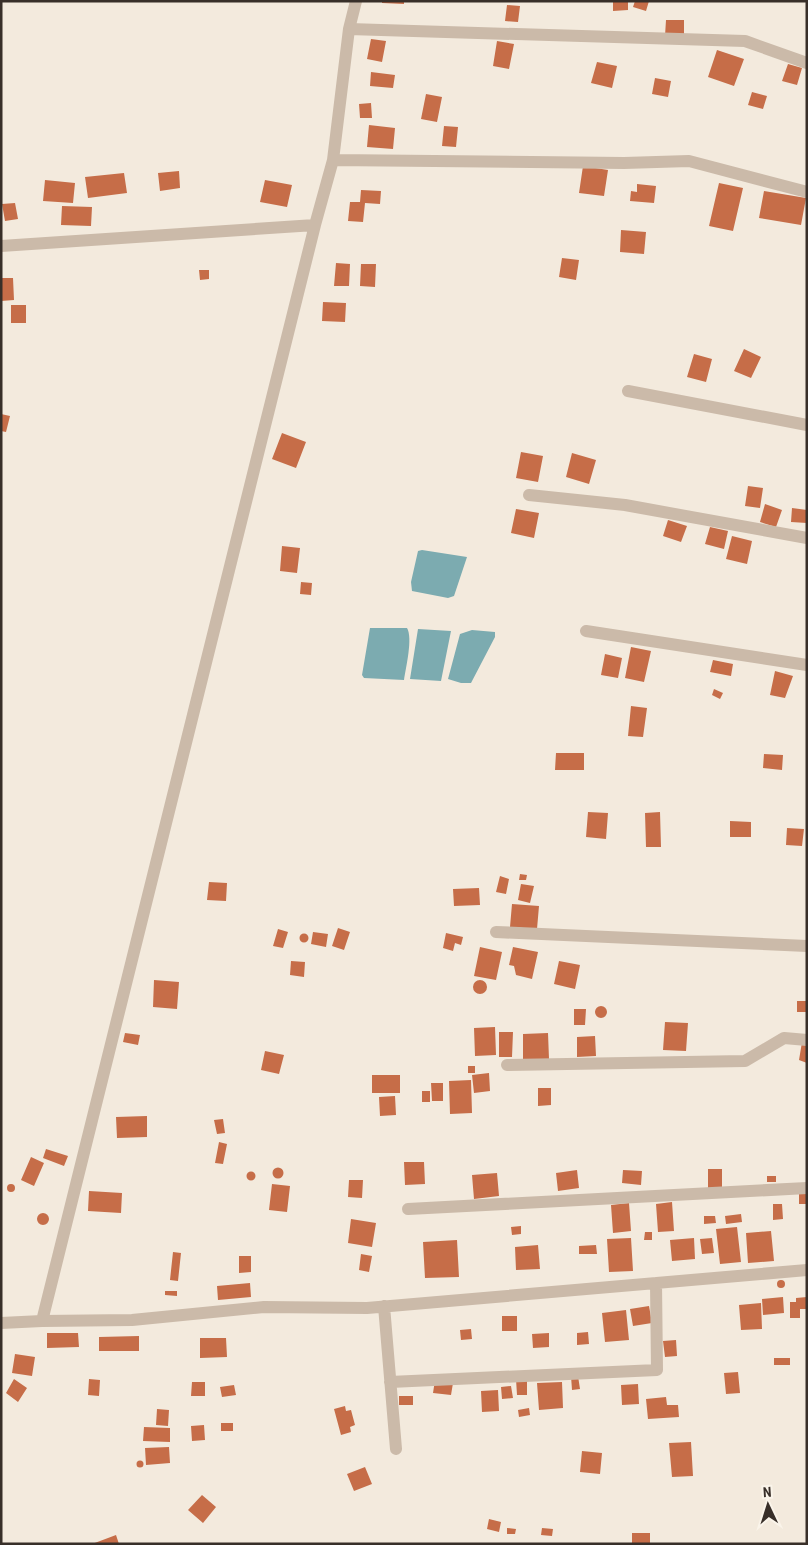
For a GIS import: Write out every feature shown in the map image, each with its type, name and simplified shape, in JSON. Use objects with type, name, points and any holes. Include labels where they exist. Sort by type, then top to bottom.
[{"type":"street","points":[[42,1321],[315,225],[333,160],[349,29],[356,1]]},
{"type":"street","points":[[349,29],[745,41],[807,63]]},
{"type":"street","points":[[333,160],[624,163],[689,161],[807,192]]},
{"type":"street","points":[[1,246],[315,225]]},
{"type":"street","points":[[628,391],[807,425]]},
{"type":"street","points":[[529,495],[625,505],[807,538]]},
{"type":"street","points":[[586,631],[807,665]]},
{"type":"street","points":[[496,932],[807,946]]},
{"type":"street","points":[[507,1065],[745,1061],[784,1038],[807,1040]]},
{"type":"street","points":[[408,1209],[807,1188]]},
{"type":"street","points":[[1,1323],[132,1320],[264,1307],[368,1308],[807,1270]]},
{"type":"street","points":[[390,1382],[657,1370],[656,1283]]},
{"type":"street","points":[[384,1306],[396,1449]]},
{"type":"water","points":[[418,551],[467,557],[454,596],[448,598],[412,591],[411,582]]},
{"type":"water","points":[[370,628],[407,628],[409,645],[404,680],[364,678],[362,675]]},
{"type":"water","points":[[418,629],[451,631],[441,681],[410,679]]},
{"type":"water","points":[[472,630],[495,632],[495,637],[471,683],[461,683],[448,679],[460,634]]},
{"type":"building","points":[[382,1],[404,1],[404,4],[382,3]]},
{"type":"building","points":[[613,1],[628,1],[628,10],[613,11]]},
{"type":"building","points":[[635,1],[649,1],[646,11],[633,7]]},
{"type":"building","points":[[507,5],[520,6],[518,22],[505,21]]},
{"type":"building","points":[[666,20],[684,20],[684,36],[665,36]]},
{"type":"building","points":[[371,39],[386,41],[382,62],[367,59]]},
{"type":"building","points":[[497,41],[514,44],[509,69],[493,66]]},
{"type":"building","points":[[717,50],[744,59],[734,86],[708,77]]},
{"type":"building","points":[[597,62],[617,66],[612,88],[591,83]]},
{"type":"building","points":[[788,64],[802,68],[797,85],[782,81]]},
{"type":"building","points":[[371,72],[395,75],[393,88],[370,86]]},
{"type":"building","points":[[655,78],[671,81],[668,97],[652,94]]},
{"type":"building","points":[[752,92],[767,96],[763,109],[748,105]]},
{"type":"building","points":[[426,94],[442,97],[437,122],[421,119]]},
{"type":"building","points":[[371,103],[372,118],[360,118],[359,104]]},
{"type":"building","points":[[369,125],[395,128],[393,149],[367,147]]},
{"type":"building","points":[[444,126],[458,127],[456,147],[442,146]]},
{"type":"building","points":[[583,166],[608,170],[604,196],[579,193]]},
{"type":"building","points":[[179,171],[180,188],[160,191],[158,173]]},
{"type":"building","points":[[124,173],[127,193],[88,198],[85,177]]},
{"type":"building","points":[[45,180],[75,183],[73,203],[43,201]]},
{"type":"building","points":[[265,180],[292,185],[287,207],[260,202]]},
{"type":"building","points":[[719,183],[743,188],[733,231],[709,226]]},
{"type":"building","points":[[637,184],[656,186],[654,203],[630,201],[631,191],[637,192]]},
{"type":"building","points":[[361,190],[381,191],[380,204],[365,203],[363,222],[348,221],[350,202],[360,202]]},
{"type":"building","points":[[764,191],[806,198],[801,225],[759,218]]},
{"type":"building","points":[[15,203],[18,219],[5,221],[2,204]]},
{"type":"building","points":[[62,206],[92,207],[91,226],[61,225]]},
{"type":"building","points":[[621,230],[646,232],[644,254],[620,252]]},
{"type":"building","points":[[562,258],[579,260],[576,280],[559,277]]},
{"type":"building","points":[[336,263],[350,264],[349,286],[334,286]]},
{"type":"building","points":[[361,264],[376,264],[375,287],[360,286]]},
{"type":"building","points":[[199,270],[209,270],[209,279],[200,280]]},
{"type":"building","points":[[1,278],[13,278],[14,300],[1,301]]},
{"type":"building","points":[[323,302],[346,303],[345,322],[322,321]]},
{"type":"building","points":[[11,305],[26,305],[26,323],[11,323]]},
{"type":"building","points":[[744,349],[761,357],[751,378],[734,371]]},
{"type":"building","points":[[694,354],[712,359],[706,382],[687,377]]},
{"type":"building","points":[[1,414],[10,416],[6,432],[1,431]]},
{"type":"building","points":[[282,433],[306,442],[296,468],[272,459]]},
{"type":"building","points":[[521,452],[543,456],[538,482],[516,478]]},
{"type":"building","points":[[572,453],[596,460],[589,484],[566,477]]},
{"type":"building","points":[[748,486],[763,488],[760,508],[745,506]]},
{"type":"building","points":[[765,504],[782,510],[776,527],[760,522]]},
{"type":"building","points":[[792,508],[807,510],[807,523],[791,522]]},
{"type":"building","points":[[516,509],[539,513],[534,538],[511,533]]},
{"type":"building","points":[[668,520],[687,526],[681,542],[663,536]]},
{"type":"building","points":[[710,527],[728,531],[724,549],[705,544]]},
{"type":"building","points":[[732,536],[752,541],[747,564],[726,559]]},
{"type":"building","points":[[282,546],[300,548],[297,573],[280,571]]},
{"type":"building","points":[[301,582],[312,583],[311,595],[300,594]]},
{"type":"building","points":[[631,647],[651,651],[644,682],[625,678]]},
{"type":"building","points":[[605,654],[622,658],[618,678],[601,675]]},
{"type":"building","points":[[713,660],[733,664],[731,676],[710,672]]},
{"type":"building","points":[[775,671],[793,676],[785,698],[770,695]]},
{"type":"building","points":[[714,689],[723,693],[720,699],[712,695]]},
{"type":"building","points":[[631,706],[647,708],[643,737],[628,736]]},
{"type":"building","points":[[556,753],[584,753],[584,770],[555,770]]},
{"type":"building","points":[[764,754],[783,755],[782,770],[763,768]]},
{"type":"building","points":[[588,812],[608,813],[606,839],[586,837]]},
{"type":"building","points":[[660,812],[661,847],[646,847],[645,813]]},
{"type":"building","points":[[730,821],[751,822],[751,837],[730,837]]},
{"type":"building","points":[[787,828],[804,829],[802,846],[786,845]]},
{"type":"building","points":[[520,874],[527,875],[526,880],[519,880]]},
{"type":"building","points":[[500,876],[509,879],[506,894],[496,892]]},
{"type":"building","points":[[209,882],[227,883],[226,901],[207,900]]},
{"type":"building","points":[[521,884],[534,886],[530,903],[518,900]]},
{"type":"building","points":[[479,888],[480,905],[454,906],[453,889]]},
{"type":"building","points":[[512,904],[539,906],[537,929],[510,927]]},
{"type":"building","points":[[338,928],[350,932],[344,950],[332,946]]},
{"type":"building","points":[[278,929],[288,932],[283,948],[273,946]]},
{"type":"building","points":[[313,932],[328,934],[326,947],[311,944]]},
{"type":"building","points":[[446,933],[463,937],[461,945],[455,943],[453,951],[443,948]]},
{"type":"building","points":[[304,934],[308,938],[304,942],[300,938]]},
{"type":"building","points":[[480,947],[502,952],[496,980],[474,976]]},
{"type":"building","points":[[513,947],[538,952],[532,979],[516,975],[514,966],[509,965]]},
{"type":"building","points":[[291,961],[305,962],[304,977],[290,975]]},
{"type":"building","points":[[559,961],[580,965],[575,989],[554,984]]},
{"type":"building","points":[[154,980],[179,982],[177,1009],[153,1007]]},
{"type":"building","points":[[480,980],[485,982],[487,987],[485,992],[480,994],[475,992],[473,987],[475,982]]},
{"type":"building","points":[[797,1001],[807,1001],[807,1012],[797,1012]]},
{"type":"building","points":[[601,1006],[607,1012],[601,1018],[595,1012]]},
{"type":"building","points":[[574,1009],[586,1009],[585,1025],[574,1025]]},
{"type":"building","points":[[665,1022],[688,1023],[686,1051],[663,1050]]},
{"type":"building","points":[[495,1027],[496,1055],[475,1056],[474,1028]]},
{"type":"building","points":[[499,1032],[513,1032],[512,1057],[499,1057]]},
{"type":"building","points":[[125,1033],[140,1035],[138,1045],[123,1042]]},
{"type":"building","points":[[548,1033],[549,1059],[523,1060],[523,1034]]},
{"type":"building","points":[[595,1036],[596,1056],[577,1057],[577,1037]]},
{"type":"building","points":[[802,1042],[807,1044],[807,1063],[799,1060]]},
{"type":"building","points":[[265,1051],[284,1055],[279,1074],[261,1070]]},
{"type":"building","points":[[468,1066],[475,1066],[475,1073],[468,1073]]},
{"type":"building","points":[[489,1073],[490,1091],[474,1093],[472,1075]]},
{"type":"building","points":[[372,1075],[400,1075],[400,1093],[372,1093]]},
{"type":"building","points":[[471,1080],[472,1113],[450,1114],[449,1081]]},
{"type":"building","points":[[431,1083],[443,1083],[443,1101],[432,1101]]},
{"type":"building","points":[[538,1088],[551,1088],[551,1105],[538,1106]]},
{"type":"building","points":[[422,1091],[430,1091],[430,1102],[422,1102]]},
{"type":"building","points":[[395,1096],[396,1115],[380,1116],[379,1097]]},
{"type":"building","points":[[147,1116],[147,1137],[117,1138],[116,1117]]},
{"type":"building","points":[[223,1119],[225,1133],[217,1134],[214,1120]]},
{"type":"building","points":[[219,1142],[227,1144],[223,1164],[215,1163]]},
{"type":"building","points":[[46,1149],[68,1156],[64,1166],[43,1158]]},
{"type":"building","points":[[31,1157],[44,1163],[34,1186],[21,1180]]},
{"type":"building","points":[[404,1162],[424,1162],[425,1184],[405,1185]]},
{"type":"building","points":[[276,1168],[280,1168],[283,1173],[282,1177],[276,1178],[273,1175],[273,1171]]},
{"type":"building","points":[[708,1169],[722,1169],[722,1190],[708,1190]]},
{"type":"building","points":[[577,1170],[579,1188],[558,1191],[556,1173]]},
{"type":"building","points":[[623,1170],[642,1171],[641,1185],[622,1183]]},
{"type":"building","points":[[251,1172],[255,1176],[251,1180],[247,1176]]},
{"type":"building","points":[[497,1173],[499,1196],[474,1199],[472,1175]]},
{"type":"building","points":[[767,1176],[776,1176],[776,1182],[767,1182]]},
{"type":"building","points":[[349,1180],[363,1180],[362,1198],[348,1197]]},
{"type":"building","points":[[11,1184],[15,1188],[11,1192],[7,1188]]},
{"type":"building","points":[[272,1184],[290,1186],[287,1212],[269,1210]]},
{"type":"building","points":[[89,1191],[122,1193],[121,1213],[88,1211]]},
{"type":"building","points":[[799,1191],[807,1191],[807,1204],[799,1204]]},
{"type":"building","points":[[672,1202],[674,1231],[658,1232],[656,1204]]},
{"type":"building","points":[[629,1203],[631,1231],[613,1233],[611,1205]]},
{"type":"building","points":[[773,1204],[782,1204],[783,1219],[773,1220]]},
{"type":"building","points":[[41,1213],[45,1213],[49,1219],[45,1225],[41,1225],[37,1221],[37,1217]]},
{"type":"building","points":[[741,1214],[742,1222],[726,1224],[725,1216]]},
{"type":"building","points":[[704,1216],[715,1216],[716,1223],[704,1224]]},
{"type":"building","points":[[351,1219],[376,1223],[372,1247],[348,1243]]},
{"type":"building","points":[[521,1226],[521,1234],[512,1235],[511,1227]]},
{"type":"building","points":[[737,1227],[741,1262],[720,1264],[716,1229]]},
{"type":"building","points":[[771,1231],[774,1261],[748,1263],[746,1233]]},
{"type":"building","points":[[645,1232],[652,1232],[652,1240],[644,1240]]},
{"type":"building","points":[[631,1238],[633,1271],[609,1272],[607,1239]]},
{"type":"building","points":[[694,1238],[695,1259],[672,1261],[670,1240]]},
{"type":"building","points":[[712,1238],[714,1253],[702,1254],[700,1239]]},
{"type":"building","points":[[457,1240],[459,1277],[425,1278],[423,1242]]},
{"type":"building","points":[[538,1245],[540,1269],[516,1270],[515,1247]]},
{"type":"building","points":[[596,1245],[597,1254],[579,1254],[579,1246]]},
{"type":"building","points":[[173,1252],[181,1253],[178,1281],[170,1280]]},
{"type":"building","points":[[361,1254],[372,1256],[369,1272],[359,1270]]},
{"type":"building","points":[[239,1256],[251,1256],[251,1272],[239,1273]]},
{"type":"building","points":[[781,1280],[785,1284],[781,1288],[777,1284]]},
{"type":"building","points":[[250,1283],[251,1297],[218,1300],[217,1286]]},
{"type":"building","points":[[165,1291],[177,1291],[177,1296],[165,1295]]},
{"type":"building","points":[[783,1297],[784,1313],[763,1315],[762,1299]]},
{"type":"building","points":[[807,1297],[807,1309],[800,1309],[800,1318],[790,1318],[790,1302],[796,1302],[796,1298]]},
{"type":"building","points":[[761,1303],[762,1329],[741,1330],[739,1305]]},
{"type":"building","points":[[649,1306],[652,1323],[633,1326],[630,1309]]},
{"type":"building","points":[[626,1310],[629,1340],[605,1342],[602,1313]]},
{"type":"building","points":[[502,1316],[517,1316],[517,1331],[502,1331]]},
{"type":"building","points":[[471,1329],[472,1339],[461,1340],[460,1330]]},
{"type":"building","points":[[588,1332],[589,1344],[577,1345],[577,1333]]},
{"type":"building","points":[[47,1333],[78,1333],[79,1347],[47,1348]]},
{"type":"building","points":[[549,1333],[549,1347],[533,1348],[532,1334]]},
{"type":"building","points":[[139,1336],[139,1351],[99,1351],[99,1337]]},
{"type":"building","points":[[200,1338],[226,1338],[227,1357],[200,1358]]},
{"type":"building","points":[[676,1340],[677,1356],[665,1357],[663,1341]]},
{"type":"building","points":[[15,1354],[35,1357],[32,1376],[12,1373]]},
{"type":"building","points":[[774,1358],[790,1358],[790,1365],[774,1365]]},
{"type":"building","points":[[738,1372],[740,1393],[726,1394],[724,1373]]},
{"type":"building","points":[[571,1376],[578,1376],[580,1389],[572,1390]]},
{"type":"building","points":[[527,1378],[527,1395],[517,1395],[516,1379]]},
{"type":"building","points":[[14,1379],[27,1388],[18,1402],[6,1393]]},
{"type":"building","points":[[89,1379],[100,1380],[99,1396],[88,1395]]},
{"type":"building","points":[[435,1380],[453,1383],[451,1395],[433,1393]]},
{"type":"building","points":[[192,1382],[205,1382],[205,1396],[191,1396]]},
{"type":"building","points":[[562,1382],[563,1408],[539,1410],[537,1383]]},
{"type":"building","points":[[638,1384],[639,1404],[622,1405],[621,1385]]},
{"type":"building","points":[[234,1385],[236,1395],[222,1397],[220,1387]]},
{"type":"building","points":[[511,1386],[513,1398],[502,1399],[501,1387]]},
{"type":"building","points":[[498,1390],[499,1411],[482,1412],[481,1391]]},
{"type":"building","points":[[399,1396],[413,1396],[413,1405],[399,1405]]},
{"type":"building","points":[[666,1397],[667,1405],[678,1405],[679,1417],[648,1419],[646,1399]]},
{"type":"building","points":[[345,1406],[346,1411],[351,1410],[355,1425],[350,1427],[351,1432],[341,1435],[334,1409]]},
{"type":"building","points":[[529,1408],[530,1415],[519,1417],[518,1410]]},
{"type":"building","points":[[157,1409],[169,1410],[168,1426],[156,1425]]},
{"type":"building","points":[[221,1423],[233,1423],[233,1431],[221,1431]]},
{"type":"building","points":[[204,1425],[205,1440],[192,1441],[191,1426]]},
{"type":"building","points":[[144,1427],[170,1428],[170,1442],[143,1441]]},
{"type":"building","points":[[691,1442],[693,1476],[672,1477],[669,1443]]},
{"type":"building","points":[[169,1447],[170,1463],[146,1465],[145,1448]]},
{"type":"building","points":[[582,1451],[602,1453],[600,1474],[580,1472]]},
{"type":"building","points":[[140,1460],[144,1464],[140,1468],[136,1464]]},
{"type":"building","points":[[365,1467],[372,1484],[354,1491],[347,1474]]},
{"type":"building","points":[[202,1495],[216,1507],[203,1523],[188,1510]]},
{"type":"building","points":[[489,1519],[501,1522],[499,1532],[487,1529]]},
{"type":"building","points":[[507,1528],[516,1529],[515,1534],[507,1534]]},
{"type":"building","points":[[542,1528],[553,1529],[552,1536],[541,1535]]},
{"type":"building","points":[[632,1533],[650,1533],[650,1544],[632,1544]]},
{"type":"building","points":[[116,1535],[119,1544],[92,1544]]}]
